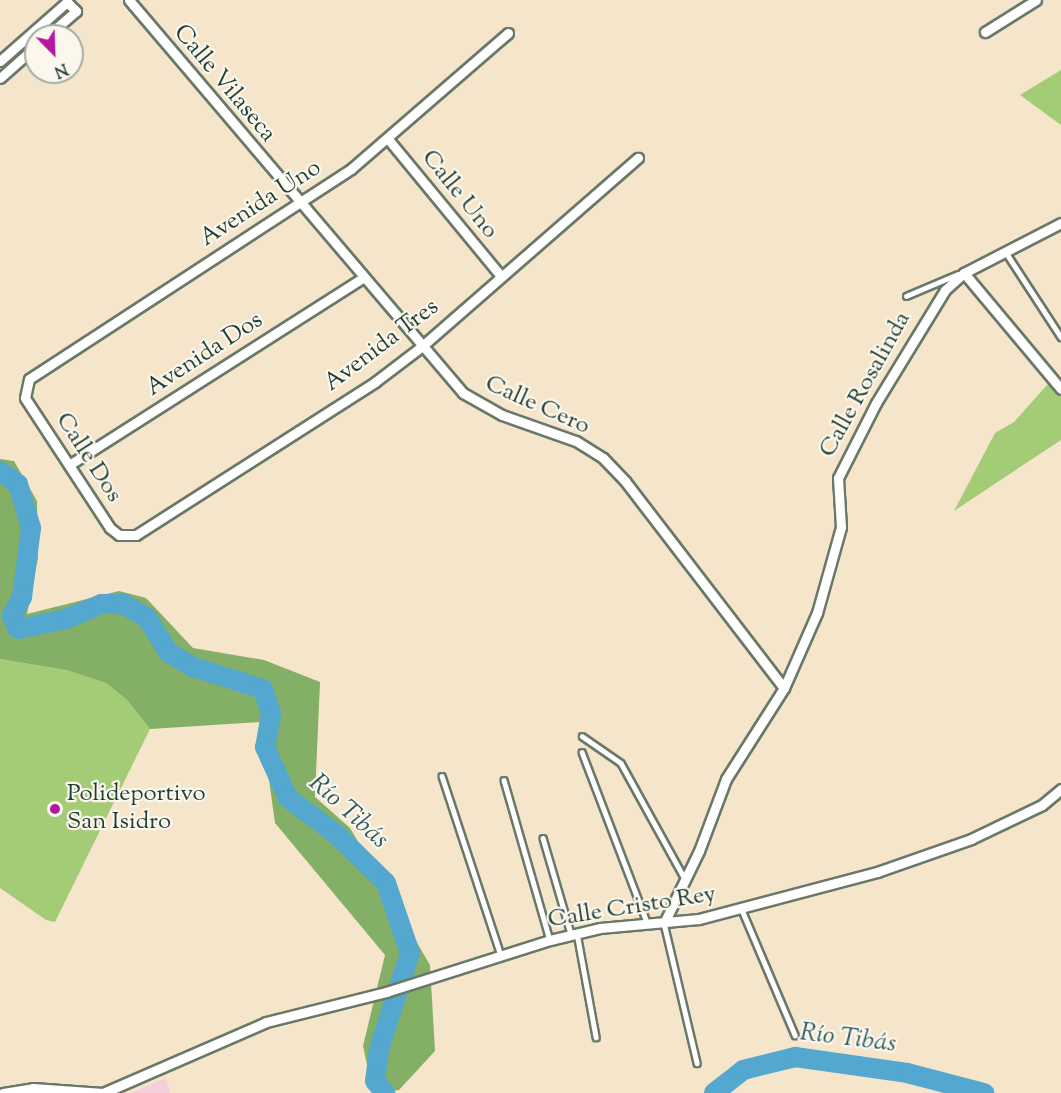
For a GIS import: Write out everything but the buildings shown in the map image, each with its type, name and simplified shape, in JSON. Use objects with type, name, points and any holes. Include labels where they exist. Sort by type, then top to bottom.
[{"type":"street","name":"Calle Vilaseca","points":[[129,0],[267,165]]},
{"type":"street","points":[[985,32],[1036,0]]},
{"type":"street","points":[[0,61],[67,2],[76,3],[76,11],[61,24]]},
{"type":"street","name":"Avenida Uno","points":[[25,390],[29,379],[54,360],[351,170],[508,33]]},
{"type":"street","points":[[0,78],[24,57]]},
{"type":"street","name":"Calle Uno","points":[[388,139],[500,275]]},
{"type":"street","name":"Avenida Tres","points":[[129,536],[136,535],[356,394],[421,347],[500,275],[638,158]]},
{"type":"street","name":"Calle Cero","points":[[267,165],[421,347],[463,393],[480,405],[576,441],[603,458],[625,481],[784,688]]},
{"type":"street","name":"Calle Rosalinda","points":[[664,923],[685,879],[726,779],[784,688],[818,612],[841,527],[838,478],[917,332],[945,290],[964,273],[1060,226]]},
{"type":"street","points":[[964,273],[1060,386]]},
{"type":"street","name":"Avenida Dos","points":[[69,465],[362,278]]},
{"type":"street","name":"Calle Dos","points":[[25,390],[25,398],[110,528],[129,536]]},
{"type":"street","name":"Calle Cristo Rey","points":[[103,1093],[266,1022],[386,992],[550,940],[574,934],[664,923],[742,910],[877,872],[971,838],[1042,805],[1061,789]]},
{"type":"street","points":[[3,1093],[33,1088],[103,1093]]},
{"type":"lane","points":[[1005,251],[1061,337]]},
{"type":"lane","points":[[906,296],[964,273]]},
{"type":"lane","points":[[582,736],[621,763],[685,879]]},
{"type":"lane","points":[[582,752],[648,925]]},
{"type":"lane","points":[[442,776],[501,955]]},
{"type":"lane","points":[[504,780],[550,940]]},
{"type":"lane","points":[[543,837],[574,934],[596,1037]]},
{"type":"lane","points":[[742,910],[795,1035]]},
{"type":"lane","points":[[664,923],[697,1063]]},
{"type":"shaded area","points":[[166,1078],[170,1093],[131,1093]]},
{"type":"green space","points":[[1061,70],[1061,125],[1020,95]]},
{"type":"green space","points":[[1048,384],[1061,396],[1061,440],[954,511],[995,433],[1014,422]]},
{"type":"green space","points":[[0,459],[14,461],[37,501],[38,558],[27,614],[119,591],[146,598],[193,648],[264,660],[320,682],[315,797],[350,828],[430,965],[435,1051],[399,1090],[373,1093],[363,1046],[385,955],[275,823],[261,722],[150,729],[127,700],[106,683],[66,670],[0,659]]},
{"type":"green space","name":"Polideportivo San Isidro","points":[[0,659],[66,670],[106,683],[127,700],[150,729],[55,922],[46,920],[0,888]]},
{"type":"waterway","name":"Río Tibás","points":[[0,471],[18,484],[31,528],[22,597],[12,616],[18,629],[66,619],[101,604],[123,604],[147,618],[169,653],[193,667],[263,689],[271,714],[265,747],[288,798],[336,834],[386,883],[410,953],[379,1049],[375,1081],[385,1093]]},
{"type":"waterway","name":"Río Tibás","points":[[714,1093],[743,1070],[795,1057],[907,1073],[984,1093]]},
{"type":"place","name":"Polideportivo San Isidro","points":[[55,809]]}]
